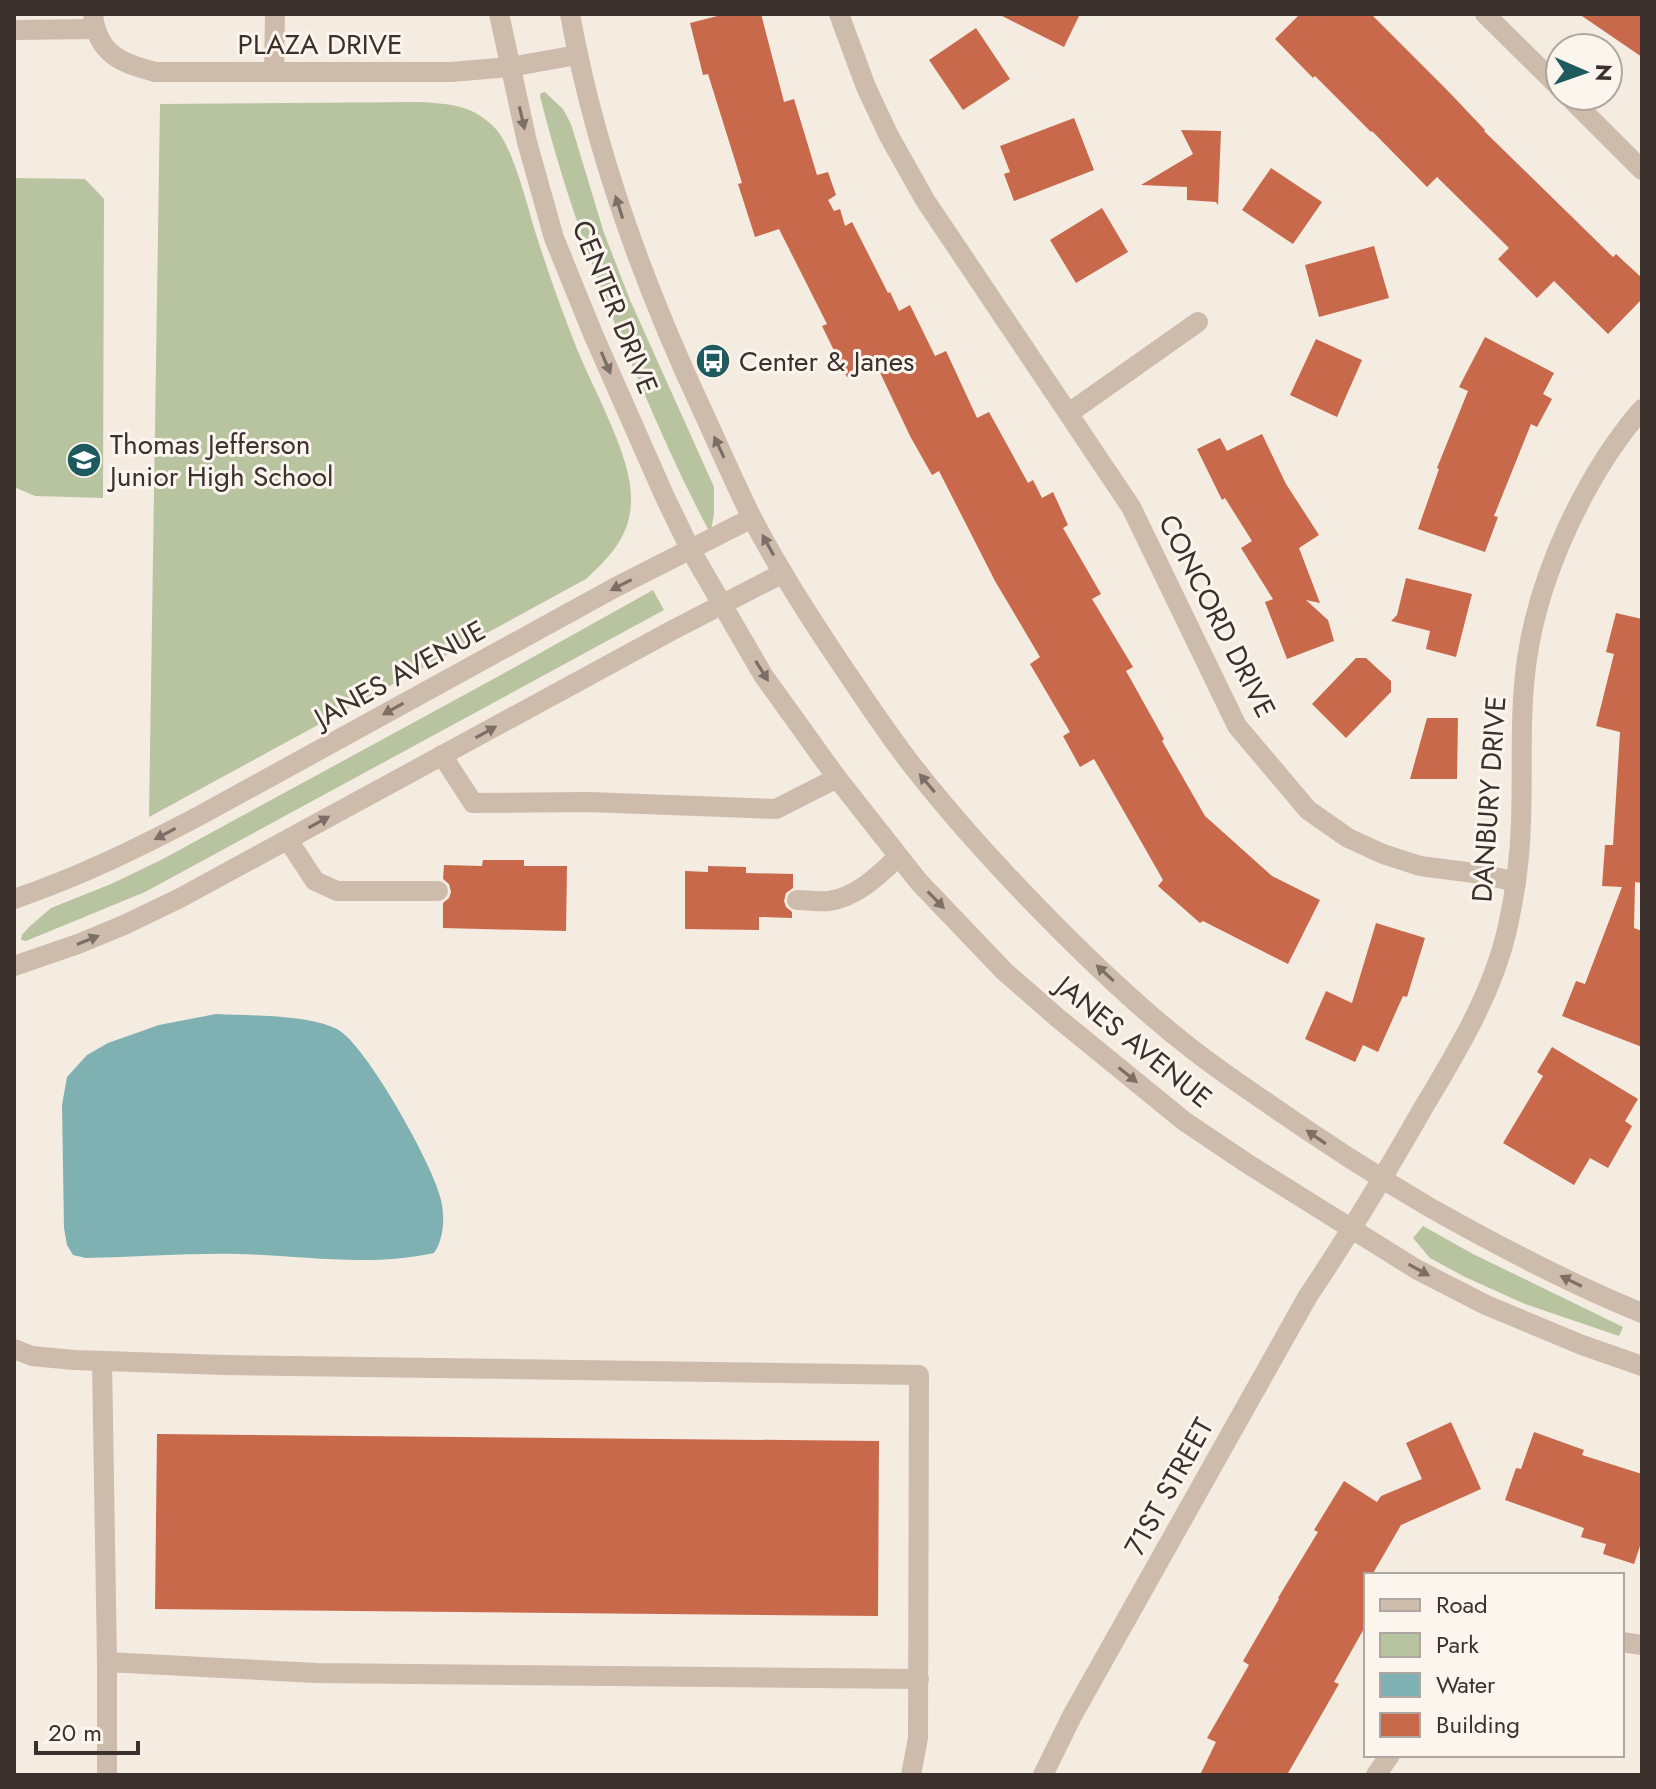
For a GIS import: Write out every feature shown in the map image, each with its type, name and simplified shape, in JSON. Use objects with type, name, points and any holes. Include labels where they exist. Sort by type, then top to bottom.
[{"type":"street","points":[[274,72],[275,14]]},
{"type":"street","name":"CENTER DRIVE","points":[[499,14],[527,142],[554,238],[648,458],[690,549],[722,604]]},
{"type":"street","name":"CENTER DRIVE","points":[[570,14],[577,55],[605,163],[641,267],[694,393],[752,518]]},
{"type":"street","name":"CONCORD DRIVE","points":[[839,14],[866,87],[889,136],[925,200],[1131,507],[1237,726],[1308,810],[1348,838],[1420,866],[1516,882]]},
{"type":"street","points":[[1485,14],[1544,72]]},
{"type":"street","points":[[14,30],[93,22]]},
{"type":"street","name":"PLAZA DRIVE","points":[[93,22],[106,51],[127,65],[155,72],[451,72],[510,67],[577,55]]},
{"type":"street","points":[[1584,112],[1642,170]]},
{"type":"street","points":[[1069,413],[1198,322]]},
{"type":"street","name":"DANBURY DRIVE","points":[[1352,1230],[1461,1044],[1489,985],[1506,932],[1516,882],[1527,659],[1541,596],[1553,561],[1582,498],[1642,409]]},
{"type":"street","name":"JANES AVENUE","points":[[14,899],[70,879],[130,852],[616,587],[752,518],[783,573],[881,723],[917,771],[1006,875],[1118,985],[1201,1056],[1382,1180],[1494,1244],[1642,1313]]},
{"type":"street","points":[[14,966],[78,944],[180,898],[783,573]]},
{"type":"street","name":"JANES AVENUE","points":[[722,604],[763,675],[898,857],[1004,971],[1059,1019],[1184,1121],[1416,1269],[1486,1305],[1642,1366]]},
{"type":"street","points":[[442,755],[473,803],[588,802],[776,809],[837,778]]},
{"type":"street","points":[[288,840],[315,881],[337,891],[438,891]]},
{"type":"street","points":[[797,900],[830,901],[851,894],[874,880],[898,857]]},
{"type":"street","name":"71ST STREET","points":[[1043,1775],[1072,1716],[1308,1296],[1352,1230]]},
{"type":"street","points":[[14,1349],[32,1356],[224,1365],[919,1375],[918,1738],[911,1775]]},
{"type":"street","points":[[102,1361],[107,1775]]},
{"type":"street","points":[[107,1662],[316,1673],[919,1679]]},
{"type":"street","points":[[1376,1775],[1389,1757]]},
{"type":"green space","points":[[545,92],[563,109],[571,124],[604,233],[630,300],[714,487],[714,514],[709,531],[657,423],[598,279],[550,133],[540,96]]},
{"type":"green space","points":[[422,102],[451,105],[477,114],[494,127],[507,147],[565,319],[625,462],[631,497],[624,533],[604,562],[586,579],[149,817],[160,104]]},
{"type":"green space","points":[[14,178],[85,179],[104,199],[103,498],[35,496],[14,487]]},
{"type":"green space","points":[[653,590],[664,610],[145,892],[26,941],[21,940],[29,927],[51,908],[161,860]]},
{"type":"green space","points":[[1423,1226],[1473,1254],[1623,1327],[1619,1336],[1525,1304],[1430,1258],[1413,1238]]},
{"type":"water","points":[[216,1014],[310,1021],[337,1029],[349,1039],[381,1081],[436,1184],[443,1221],[442,1234],[434,1253],[361,1260],[239,1254],[86,1258],[73,1255],[67,1245],[64,1228],[62,1105],[67,1077],[87,1055],[108,1043],[159,1025]]},
{"type":"building","points":[[725,14],[761,14],[784,102],[794,99],[817,175],[828,172],[836,195],[828,200],[834,211],[840,209],[845,226],[852,222],[899,311],[910,305],[935,356],[946,351],[977,418],[989,412],[1028,483],[1033,480],[1042,498],[1053,492],[1068,525],[1063,528],[1101,594],[1092,599],[1133,667],[1126,671],[1205,816],[1272,876],[1320,900],[1288,964],[1203,921],[1200,923],[1158,886],[1163,880],[1094,759],[1080,767],[1063,736],[1070,732],[1030,664],[1040,657],[995,581],[939,471],[932,475],[910,436],[875,362],[847,377],[822,326],[827,324],[779,229],[755,237],[738,184],[742,183],[708,74],[703,75],[690,23]]},
{"type":"building","points":[[998,14],[1080,14],[1064,47]]},
{"type":"building","points":[[1300,14],[1371,14],[1484,131],[1613,257],[1616,254],[1642,278],[1642,299],[1608,334],[1554,281],[1537,298],[1498,259],[1509,248],[1437,177],[1427,187],[1275,39]]},
{"type":"building","points":[[1579,14],[1642,14],[1642,57],[1624,45],[1624,32],[1605,32]]},
{"type":"building","points":[[976,28],[1010,79],[963,110],[929,60]]},
{"type":"building","points":[[1074,118],[1094,170],[1014,201],[1004,174],[1010,172],[1000,146]]},
{"type":"building","points":[[1181,130],[1221,131],[1218,205],[1216,202],[1187,200],[1187,187],[1141,185],[1193,154]]},
{"type":"building","points":[[1271,168],[1322,202],[1293,244],[1242,210]]},
{"type":"building","points":[[1102,208],[1128,252],[1076,283],[1050,240]]},
{"type":"building","points":[[1374,246],[1389,298],[1319,317],[1305,265]]},
{"type":"building","points":[[1485,337],[1554,373],[1543,394],[1552,399],[1537,427],[1531,424],[1494,516],[1498,517],[1485,552],[1418,529],[1437,468],[1468,391],[1459,387]]},
{"type":"building","points":[[1316,339],[1362,360],[1337,417],[1290,395]]},
{"type":"building","points":[[1262,434],[1286,484],[1319,535],[1299,548],[1320,603],[1306,600],[1328,620],[1334,641],[1287,659],[1265,602],[1273,599],[1241,548],[1252,541],[1225,498],[1222,500],[1197,449],[1220,438],[1227,451]]},
{"type":"building","points":[[1406,578],[1472,594],[1456,657],[1426,649],[1430,631],[1391,621],[1397,615]]},
{"type":"building","points":[[1616,613],[1642,619],[1642,883],[1635,882],[1634,928],[1642,931],[1642,1047],[1562,1016],[1576,981],[1585,984],[1622,887],[1602,886],[1605,845],[1613,845],[1620,732],[1596,726],[1614,654],[1606,652]]},
{"type":"building","points":[[1356,658],[1366,658],[1391,681],[1391,692],[1346,738],[1312,704]]},
{"type":"building","points":[[1427,718],[1458,718],[1457,779],[1410,779]]},
{"type":"building","points":[[483,860],[524,860],[524,866],[567,866],[566,931],[443,928],[443,903],[451,892],[449,884],[443,879],[444,865],[482,866]]},
{"type":"building","points":[[708,866],[746,867],[746,873],[793,874],[793,888],[786,893],[784,901],[792,912],[792,918],[759,917],[759,930],[685,929],[685,871],[708,872]]},
{"type":"building","points":[[1376,923],[1425,938],[1407,997],[1403,996],[1378,1052],[1363,1045],[1355,1062],[1305,1039],[1326,991],[1352,1003]]},
{"type":"building","points":[[1552,1047],[1638,1099],[1625,1121],[1632,1126],[1608,1168],[1590,1158],[1574,1185],[1503,1143],[1543,1076],[1537,1072]]},
{"type":"building","points":[[1451,1422],[1481,1489],[1401,1525],[1373,1573],[1364,1573],[1364,1629],[1334,1682],[1339,1684],[1287,1775],[1200,1775],[1216,1742],[1207,1738],[1249,1665],[1243,1661],[1344,1481],[1377,1502],[1381,1496],[1422,1479],[1406,1443]]},
{"type":"building","points":[[1534,1432],[1584,1450],[1582,1455],[1642,1474],[1642,1540],[1634,1564],[1603,1554],[1606,1544],[1581,1537],[1584,1528],[1505,1500],[1516,1468],[1521,1469]]},
{"type":"building","points":[[157,1434],[879,1441],[878,1616],[155,1609]]},
{"type":"place","name":"Center & Janes","points":[[713,361]]},
{"type":"place","name":"Thomas Jefferson Junior High School","points":[[84,460]]}]
